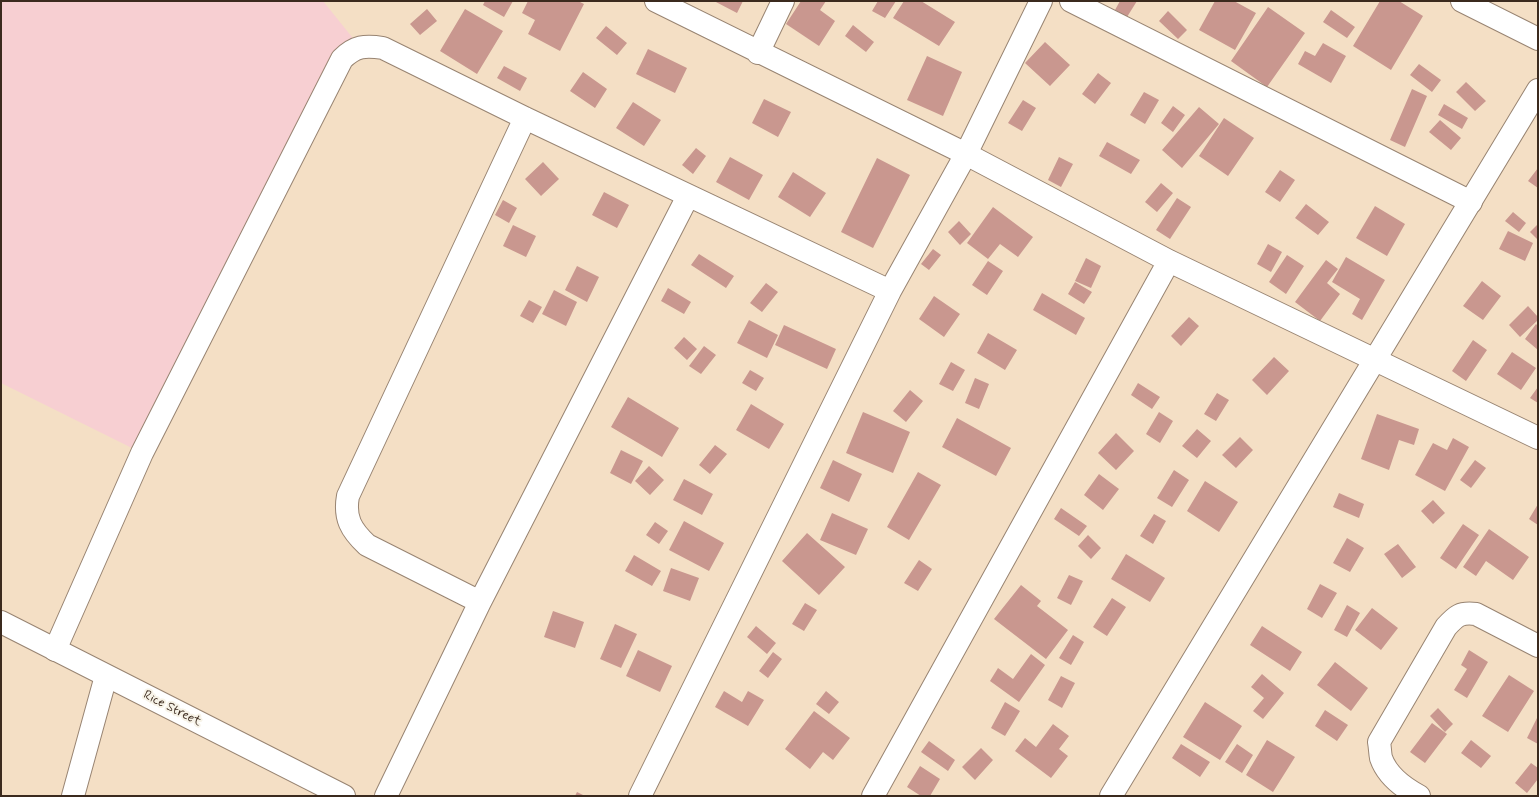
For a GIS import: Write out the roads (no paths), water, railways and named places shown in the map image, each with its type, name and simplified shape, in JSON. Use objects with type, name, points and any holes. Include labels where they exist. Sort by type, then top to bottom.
[{"type":"street","points":[[656,1],[758,53],[966,154],[1169,261],[1538,438]]},
{"type":"street","points":[[758,53],[783,1]]},
{"type":"street","points":[[640,796],[890,291],[966,154],[1041,1]]},
{"type":"street","points":[[1071,1],[1471,202]]},
{"type":"street","points":[[1462,1],[1538,39]]},
{"type":"street","points":[[55,650],[142,453],[342,59],[349,51],[360,47],[372,46],[383,48],[525,118],[890,291]]},
{"type":"street","points":[[1111,796],[1538,90]]},
{"type":"street","points":[[480,602],[367,545],[356,535],[349,522],[346,506],[351,488],[525,118]]},
{"type":"street","points":[[386,796],[480,602],[688,196]]},
{"type":"street","points":[[873,796],[1169,261]]},
{"type":"street","points":[[1419,796],[1408,790],[1390,773],[1381,758],[1379,742],[1446,627],[1454,618],[1465,613],[1476,614],[1538,646]]},
{"type":"street","name":"Rice Street","points":[[1,622],[344,796]]},
{"type":"street","points":[[73,796],[106,676]]}]
